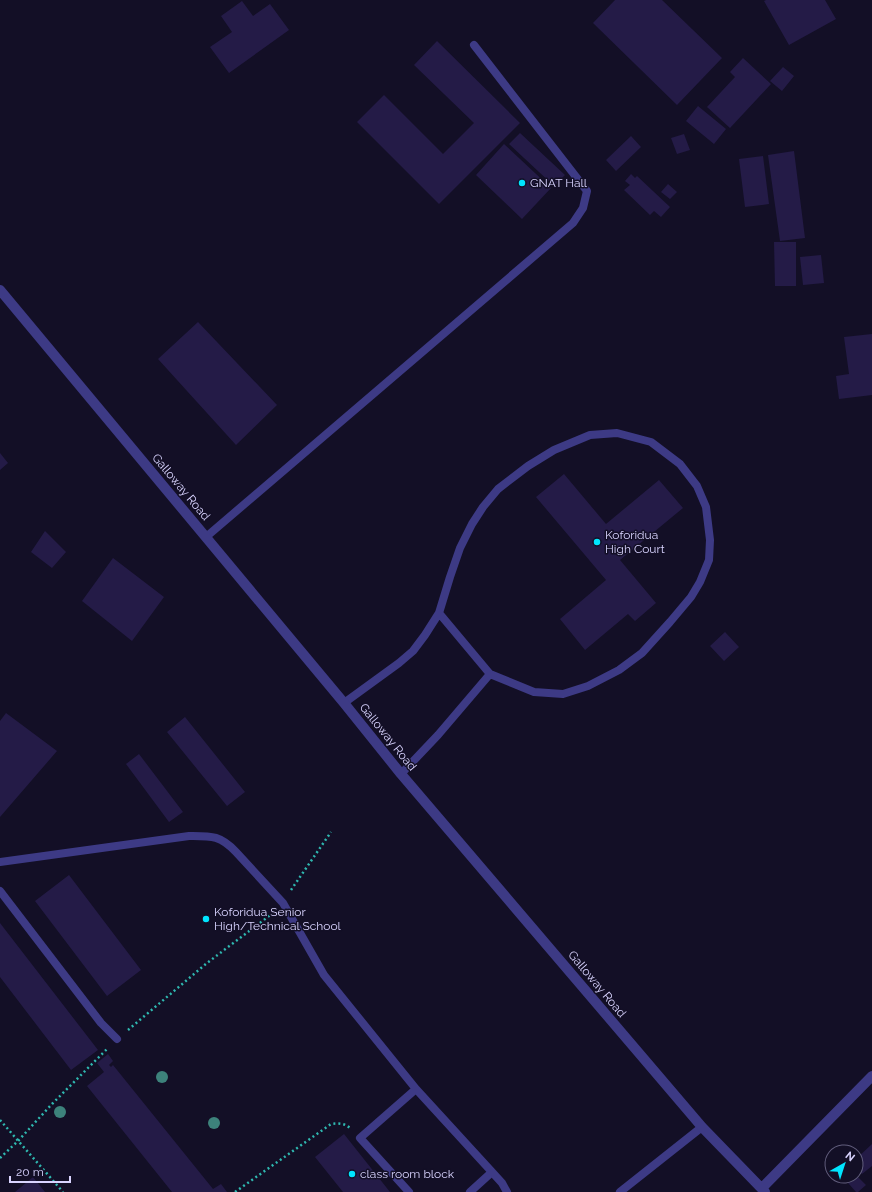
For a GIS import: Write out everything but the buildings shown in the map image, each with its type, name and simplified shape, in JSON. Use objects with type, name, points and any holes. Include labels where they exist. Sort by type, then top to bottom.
[{"type":"street","name":"Galloway Road","points":[[0,290],[344,703],[401,774],[702,1127],[764,1190]]},
{"type":"street","points":[[764,1190],[872,1076]]},
{"type":"lane","points":[[206,537],[573,223],[583,208],[587,191],[474,45]]},
{"type":"lane","points":[[344,703],[413,651],[439,613],[460,548],[472,524],[483,507],[498,489],[528,466],[554,450],[590,436],[617,433],[651,442],[680,464],[698,486],[706,507],[710,540],[709,560],[700,582],[691,597],[642,653],[618,670],[588,686],[563,694],[534,692],[490,674],[439,613]]},
{"type":"lane","points":[[401,774],[438,735],[490,674]]},
{"type":"lane","points":[[0,862],[189,836],[208,836],[220,839],[229,844],[283,903],[324,975],[416,1089],[502,1183],[507,1192]]},
{"type":"lane","points":[[0,891],[100,1023],[117,1039]]},
{"type":"lane","points":[[409,1192],[360,1138],[416,1089]]},
{"type":"lane","points":[[620,1192],[702,1127]]},
{"type":"lane","points":[[470,1192],[492,1172]]},
{"type":"path","points":[[0,1158],[117,1039],[207,963],[280,907],[331,832]]},
{"type":"path","points":[[0,1120],[63,1192]]},
{"type":"path","points":[[235,1192],[331,1124],[339,1123],[347,1126],[360,1138]]},
{"type":"place","name":"GNAT Hall","points":[[522,183]]},
{"type":"place","name":"Koforidua High Court","points":[[597,542]]},
{"type":"place","name":"Koforidua Senior High/Technical School","points":[[206,919]]},
{"type":"place","name":"class room block","points":[[352,1174]]}]
